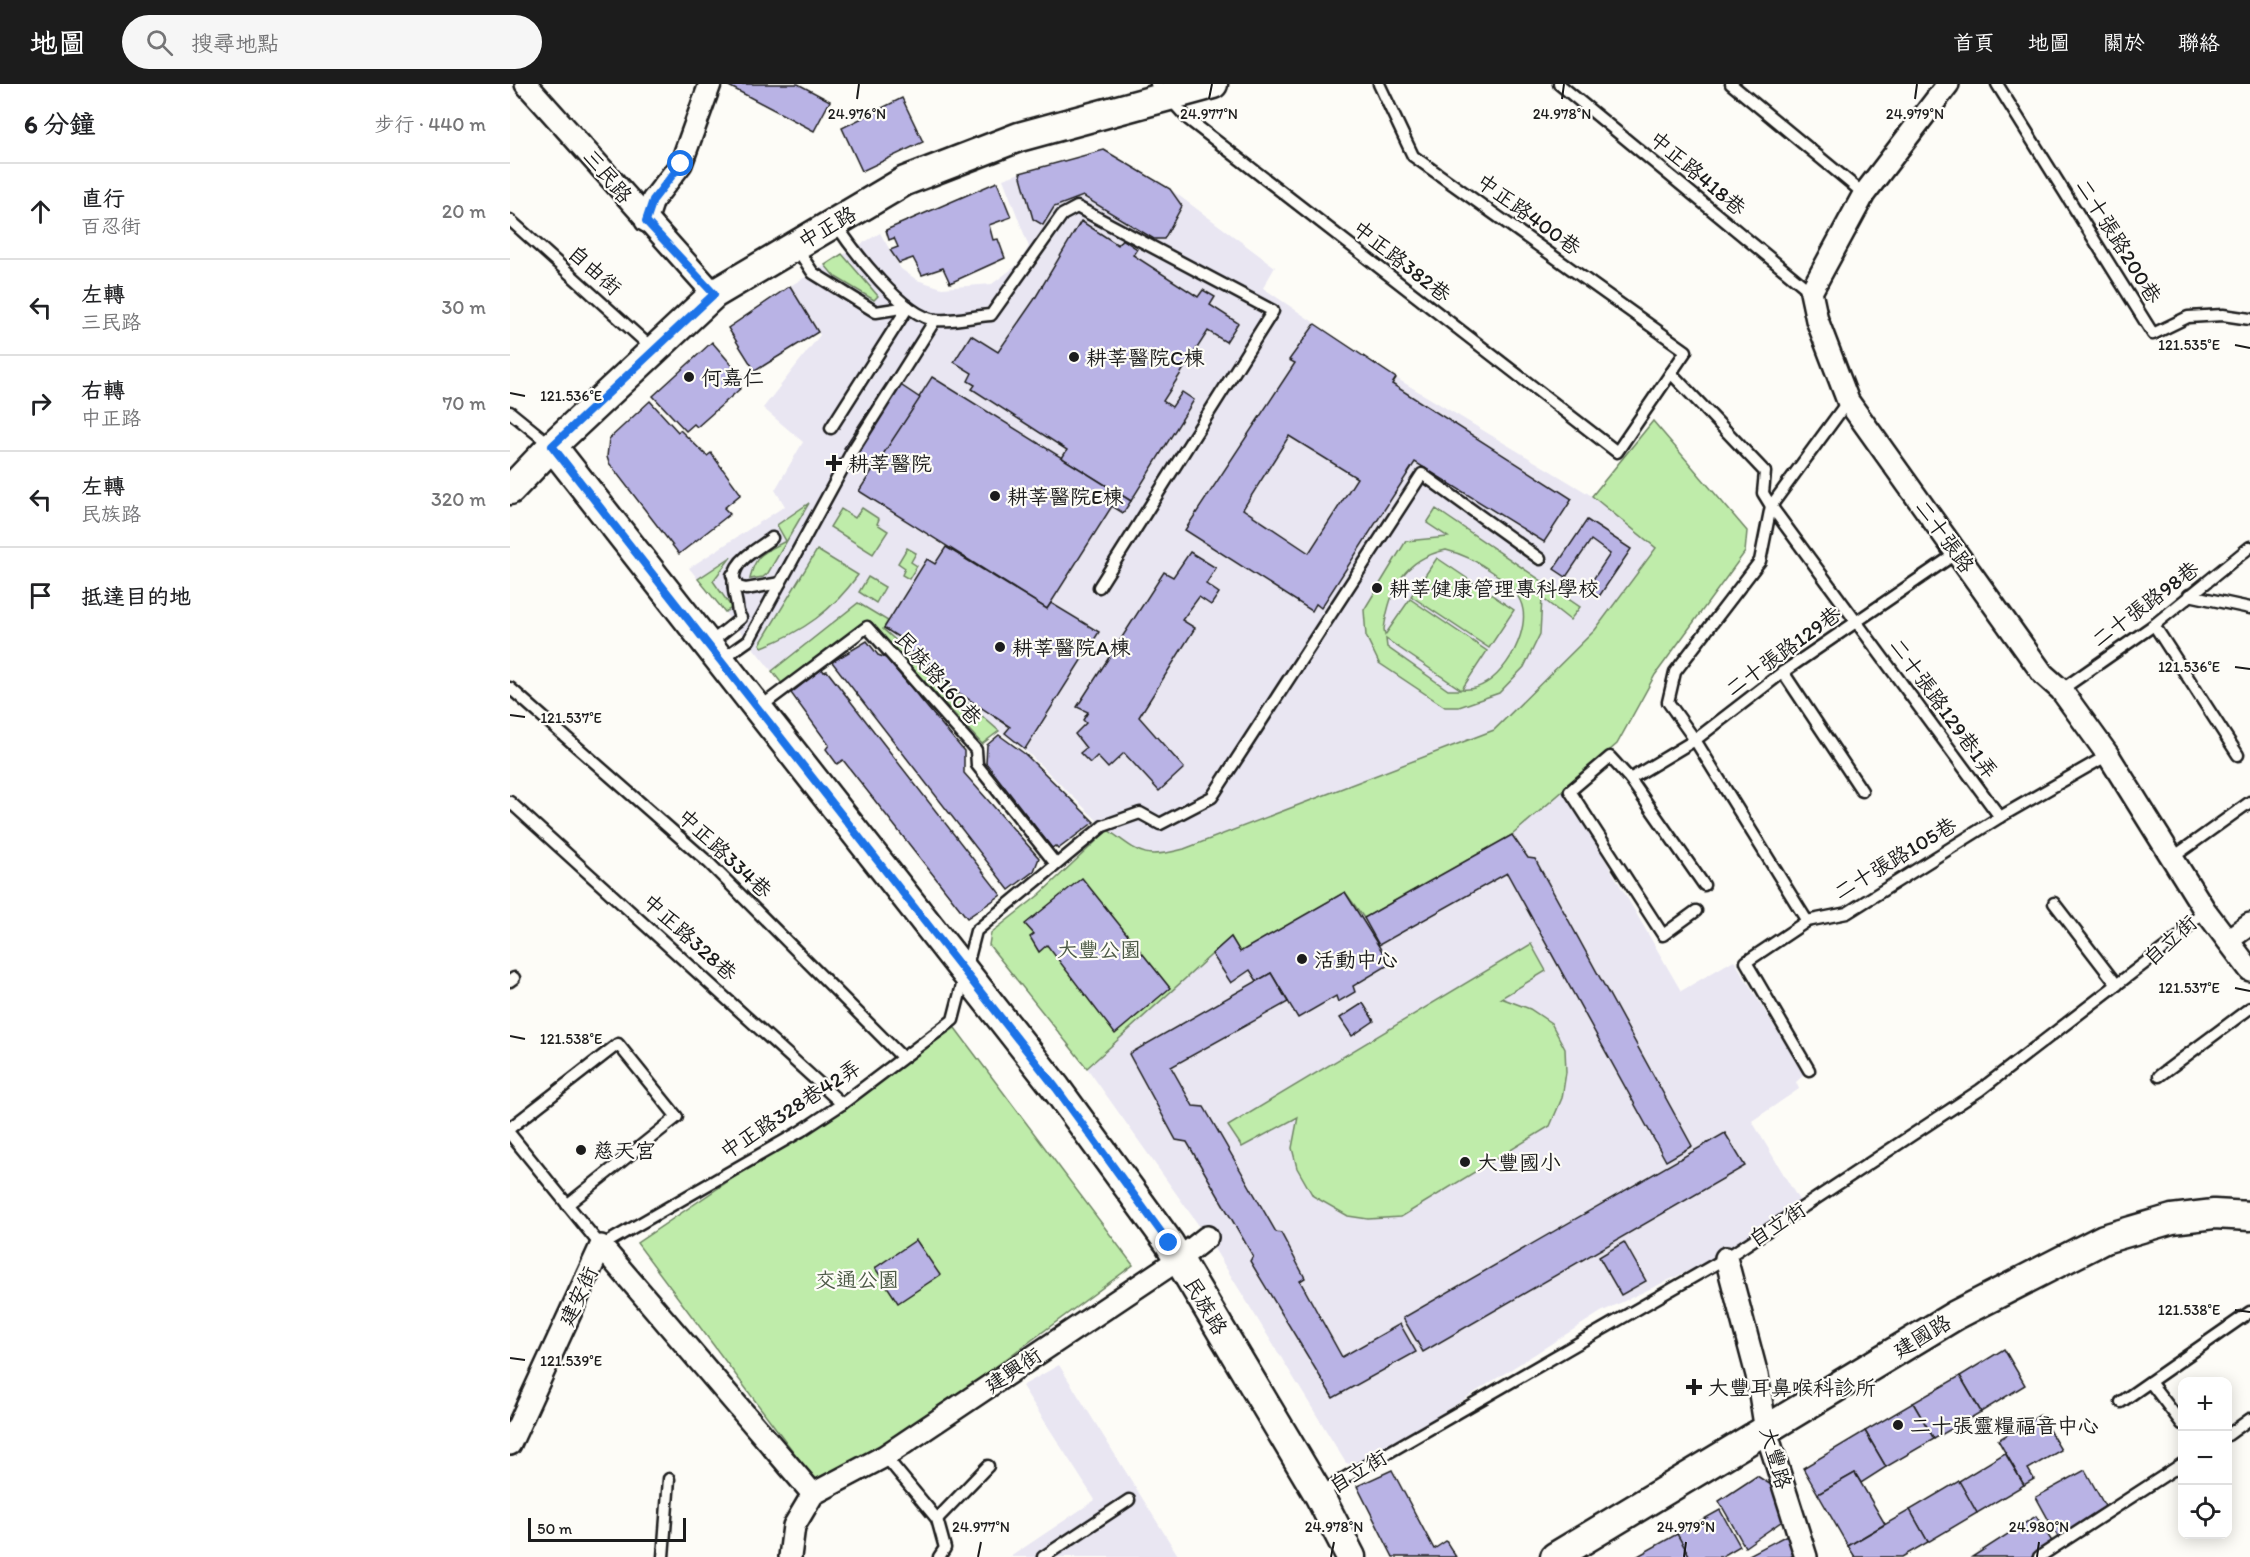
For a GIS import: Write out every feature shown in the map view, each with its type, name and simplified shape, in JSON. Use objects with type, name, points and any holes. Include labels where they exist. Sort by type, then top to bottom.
[{"type":"street","name":"三民路","points":[[526,84],[646,221],[714,294]]},
{"type":"street","points":[[646,221],[653,200],[681,164],[710,84]]},
{"type":"street","name":"中正路","points":[[510,490],[552,446],[714,294],[905,181],[1019,137],[1162,90],[1213,84]]},
{"type":"street","points":[[1811,292],[1864,194],[1948,84]]},
{"type":"street","name":"二十張路","points":[[1811,292],[1817,320],[1848,401],[1958,551],[2043,674],[2061,690],[2108,755],[2204,909],[2250,970]]},
{"type":"street","name":"民族路","points":[[552,446],[1056,1088],[1179,1259],[1319,1495],[1351,1557]]},
{"type":"street","name":"自立街","points":[[2228,940],[2250,924]]},
{"type":"street","name":"建國路","points":[[1555,1557],[1956,1315],[2104,1239],[2172,1219],[2214,1214],[2250,1216]]},
{"type":"street","name":"建興街","points":[[813,1494],[885,1456],[1179,1259],[1207,1237]]},
{"type":"street","points":[[601,1246],[813,1494],[794,1526],[790,1557]]},
{"type":"street","name":"建安街","points":[[510,1444],[601,1246]]},
{"type":"street","name":"大豐路","points":[[1725,1256],[1757,1376],[1766,1431],[1806,1557]]},
{"type":"lane","name":"中正路400巷","points":[[1379,84],[1413,156],[1686,351],[1671,373]]},
{"type":"lane","name":"中正路418巷","points":[[1559,84],[1811,292]]},
{"type":"lane","points":[[1731,84],[1864,194]]},
{"type":"lane","name":"二十張路200巷","points":[[1997,84],[2153,334],[2188,317],[2223,315],[2250,319]]},
{"type":"lane","name":"中正路382巷","points":[[1162,90],[1188,119],[1617,452],[1671,373]]},
{"type":"lane","points":[[835,222],[851,248],[908,307],[935,320],[992,315],[1062,215],[1077,207],[1272,311],[1099,587]]},
{"type":"lane","name":"自由街","points":[[510,220],[655,350]]},
{"type":"lane","points":[[795,246],[813,273],[876,312],[908,307]]},
{"type":"lane","points":[[831,428],[908,307]]},
{"type":"lane","points":[[713,653],[749,640],[851,453],[935,320]]},
{"type":"lane","points":[[1671,373],[1766,472],[1763,493],[1771,506]]},
{"type":"lane","points":[[1807,921],[1695,740],[1668,702],[1675,672],[1760,561],[1771,506],[1848,401]]},
{"type":"lane","points":[[510,412],[552,446]]},
{"type":"lane","points":[[965,973],[976,931],[1055,863],[1103,826],[1140,813],[1160,824],[1212,797],[1422,474],[1540,559]]},
{"type":"lane","name":"二十張路129巷1弄","points":[[1771,506],[2000,818]]},
{"type":"lane","points":[[713,653],[741,618],[732,591],[732,575],[739,564],[772,538]]},
{"type":"lane","name":"二十張路98巷","points":[[2061,690],[2154,625],[2250,547]]},
{"type":"lane","name":"二十張路129巷","points":[[1630,778],[1695,740],[1784,672],[1958,551]]},
{"type":"lane","points":[[732,575],[738,586],[746,589],[780,583]]},
{"type":"lane","points":[[2189,595],[2250,608]]},
{"type":"lane","points":[[2154,625],[2238,755]]},
{"type":"lane","name":"民族路160巷","points":[[758,709],[867,627],[976,750],[976,765],[1055,863]]},
{"type":"lane","points":[[1784,672],[1862,791]]},
{"type":"lane","name":"中正路334巷","points":[[510,688],[709,863],[902,1057]]},
{"type":"lane","name":"二十張路105巷","points":[[1809,1070],[1746,963],[1807,921],[1847,913],[2000,818],[2108,755]]},
{"type":"lane","points":[[1696,911],[1663,935],[1570,791],[1610,757],[1630,778],[1704,885]]},
{"type":"lane","name":"中正路328巷","points":[[510,802],[842,1104]]},
{"type":"lane","points":[[2172,858],[2250,802]]},
{"type":"lane","points":[[2054,903],[2117,985]]},
{"type":"lane","name":"自立街","points":[[1319,1495],[1366,1465],[1725,1256],[1980,1090],[2180,936],[2204,909]]},
{"type":"lane","name":"中正路328巷42弄","points":[[601,1246],[801,1131],[842,1104],[953,1020],[965,973]]},
{"type":"lane","points":[[2159,1076],[2250,1008]]},
{"type":"lane","points":[[510,1128],[618,1044],[677,1117],[567,1205]]},
{"type":"lane","points":[[510,1134],[601,1246]]},
{"type":"lane","points":[[2121,1402],[2250,1312]]},
{"type":"lane","points":[[2150,1382],[2178,1419]]},
{"type":"lane","points":[[2232,1432],[2250,1419]]},
{"type":"lane","points":[[885,1456],[937,1518],[945,1548],[939,1557]]},
{"type":"lane","points":[[937,1518],[988,1466]]},
{"type":"lane","points":[[2039,1557],[2178,1467]]},
{"type":"lane","points":[[663,1557],[669,1479]]},
{"type":"lane","points":[[1043,1557],[1129,1500]]},
{"type":"shaded area","name":"耕莘健康管理專科學校","points":[[1020,173],[1033,219],[1043,224],[1054,207],[1083,196],[1155,239],[1182,206],[1170,189],[1275,267],[1263,288],[1396,378],[1592,496],[1656,547],[1595,630],[1494,730],[1184,849],[1159,856],[1142,854],[1103,826],[1027,752],[999,732],[982,744],[869,621],[783,685],[689,568],[785,506],[775,490],[803,442],[763,408],[820,335],[790,286],[880,233],[901,269],[917,280],[942,288],[992,284],[1016,266],[1029,247],[1003,179]],"holes":[[[1122,240],[1137,249],[1133,255],[1198,297],[1203,290],[1215,297],[1210,305],[1238,323],[1226,342],[1208,331],[1163,401],[1172,407],[1182,392],[1194,400],[1124,513],[1112,506],[1051,603],[1099,632],[1025,748],[1005,733],[1010,727],[948,681],[926,668],[929,663],[908,650],[911,645],[884,628],[927,560],[935,564],[946,547],[860,491],[932,377],[1062,458],[1067,450],[973,389],[975,385],[968,381],[972,373],[954,362],[998,352],[1034,300],[1118,245]]]},
{"type":"shaded area","name":"大豐國小","points":[[1565,790],[1681,991],[1734,960],[1804,1075],[1796,1082],[1799,1089],[1752,1121],[1800,1202],[1724,1254],[1601,1312],[1359,1466],[1346,1463],[1207,1237],[1087,1068],[1231,937],[1241,952],[1345,892],[1364,918],[1512,835]]},
{"type":"shaded area","points":[[1059,1365],[1179,1557],[1010,1557],[1095,1500],[1022,1386]]},
{"type":"green space","points":[[842,254],[878,296],[874,300],[834,276],[825,265]]},
{"type":"green space","name":"大豐公園","points":[[1653,421],[1747,531],[1745,552],[1655,675],[1617,744],[1512,835],[1364,918],[1345,892],[1240,952],[1231,937],[1087,1068],[989,945],[991,933],[1039,895],[1108,830],[1135,849],[1150,854],[1184,849],[1494,730],[1595,630],[1656,548],[1592,496]]},
{"type":"green space","points":[[809,503],[768,573],[763,577],[750,579],[758,558],[786,541],[777,525]]},
{"type":"green space","points":[[862,508],[879,519],[877,524],[888,531],[873,554],[830,527],[841,509],[855,518]]},
{"type":"green space","points":[[1436,509],[1580,607],[1570,620],[1542,598],[1540,634],[1524,667],[1499,693],[1459,707],[1445,707],[1379,663],[1366,636],[1364,610],[1406,541],[1448,537],[1427,523]],"holes":[[[1446,550],[1480,564],[1503,580],[1520,600],[1523,610],[1520,636],[1507,663],[1486,683],[1474,688],[1462,689],[1487,651],[1410,599],[1385,635],[1384,629],[1390,601],[1401,578],[1419,561],[1431,554]],[[1386,639],[1460,689],[1460,690],[1448,690],[1387,647]]]},
{"type":"green space","points":[[907,548],[916,553],[911,562],[917,566],[909,579],[902,575],[905,568],[898,563]]},
{"type":"green space","points":[[817,550],[858,575],[838,599],[804,627],[762,647],[760,644]]},
{"type":"green space","points":[[731,557],[713,581],[732,608],[725,612],[698,579]]},
{"type":"green space","points":[[1437,558],[1514,610],[1489,648],[1411,596]]},
{"type":"green space","points":[[868,577],[885,587],[876,603],[859,592]]},
{"type":"green space","points":[[858,603],[888,621],[883,629],[999,731],[982,744],[869,621],[783,685],[772,671]]},
{"type":"green space","points":[[1531,944],[1546,971],[1501,998],[1530,1009],[1551,1023],[1565,1049],[1566,1072],[1562,1098],[1550,1126],[1401,1217],[1368,1219],[1348,1216],[1313,1196],[1297,1168],[1292,1148],[1298,1117],[1242,1147],[1228,1126]]},
{"type":"green space","name":"交通公園","points":[[955,1028],[1133,1265],[867,1462],[819,1486],[637,1243]]},
{"type":"building","points":[[725,84],[798,84],[830,101],[814,131]]},
{"type":"building","points":[[902,98],[923,142],[862,171],[842,128]]},
{"type":"building","points":[[1104,150],[1170,189],[1182,206],[1164,239],[1154,239],[1083,196],[1054,207],[1043,225],[1033,219],[1020,173]]},
{"type":"building","points":[[997,182],[1011,217],[989,225],[993,240],[998,239],[1005,258],[950,283],[943,268],[922,275],[913,258],[899,263],[890,250],[898,247],[894,238],[889,240],[886,230]]},
{"type":"building","name":"耕莘醫院C棟","points":[[1081,221],[1118,245],[1122,239],[1137,249],[1133,255],[1198,297],[1203,290],[1215,297],[1210,305],[1238,323],[1226,342],[1208,331],[1163,401],[1172,407],[1182,392],[1194,400],[1131,501],[1062,458],[1067,450],[972,389],[975,385],[968,381],[972,373],[954,362],[971,335],[998,352],[1034,300]]},
{"type":"building","points":[[790,286],[818,332],[755,371],[728,328]]},
{"type":"building","points":[[1315,324],[1396,378],[1392,384],[1572,499],[1544,542],[1415,462],[1321,608],[1316,604],[1312,611],[1185,530],[1295,363],[1289,360]],"holes":[[[1289,436],[1357,478],[1309,553],[1243,509]]]},
{"type":"building","points":[[712,342],[744,379],[738,385],[741,388],[697,427],[694,424],[686,431],[653,396]]},
{"type":"building","name":"耕莘醫院E棟","points":[[932,377],[1131,501],[1123,513],[1112,506],[1047,609],[859,491]]},
{"type":"building","points":[[890,378],[920,398],[874,468],[844,448]]},
{"type":"building","points":[[650,401],[678,432],[680,430],[707,456],[711,453],[741,494],[724,508],[730,514],[679,554],[609,463],[607,457],[609,439]]},
{"type":"building","points":[[1587,520],[1631,549],[1598,598],[1586,590],[1610,554],[1591,540],[1566,577],[1554,569]]},
{"type":"building","name":"耕莘醫院A棟","points":[[946,547],[1047,609],[1051,603],[1099,632],[1025,749],[1005,733],[1010,727],[946,684],[948,681],[926,668],[929,663],[908,650],[911,645],[884,628],[927,559],[935,564]]},
{"type":"building","points":[[1190,552],[1216,568],[1206,584],[1219,593],[1211,605],[1199,597],[1182,620],[1195,628],[1139,717],[1184,768],[1159,791],[1124,753],[1108,768],[1097,756],[1090,763],[1080,753],[1086,748],[1075,734],[1086,723],[1083,720],[1088,712],[1077,707],[1164,572],[1173,577]]},
{"type":"building","points":[[867,641],[878,655],[886,658],[964,751],[964,773],[1039,858],[1034,871],[1009,890],[832,662]]},
{"type":"building","points":[[822,669],[824,672],[827,671],[1001,895],[967,918],[843,760],[837,764],[826,749],[829,745],[791,693]]},
{"type":"building","points":[[999,735],[1025,754],[1094,822],[1058,849],[1055,846],[1052,848],[986,763],[987,745]]},
{"type":"building","points":[[1512,835],[1528,858],[1535,859],[1692,1146],[1666,1161],[1507,873],[1379,945],[1364,918]]},
{"type":"building","points":[[1082,878],[1170,988],[1115,1034],[1047,945],[1039,952],[1030,937],[1034,934],[1025,924]]},
{"type":"building","name":"活動中心","points":[[1345,892],[1390,964],[1353,986],[1355,992],[1338,1002],[1336,996],[1298,1018],[1271,973],[1257,981],[1250,970],[1231,983],[1212,954],[1231,937],[1240,952]]},
{"type":"building","points":[[1271,973],[1288,1002],[1171,1067],[1193,1106],[1204,1107],[1276,1232],[1281,1233],[1305,1278],[1300,1281],[1342,1357],[1400,1324],[1416,1352],[1333,1398],[1250,1261],[1253,1256],[1187,1142],[1176,1140],[1129,1054]]},
{"type":"building","points":[[1363,1003],[1374,1021],[1352,1036],[1340,1018]]},
{"type":"building","points":[[1725,1133],[1745,1166],[1423,1352],[1403,1318]]},
{"type":"building","points":[[916,1240],[940,1275],[898,1303],[875,1268]]},
{"type":"building","points":[[1624,1242],[1646,1281],[1621,1295],[1599,1257]]},
{"type":"building","points":[[2004,1349],[2025,1385],[1981,1412],[1960,1376]]},
{"type":"building","points":[[1960,1376],[1981,1412],[1934,1439],[1913,1403]]},
{"type":"building","points":[[1913,1403],[1934,1439],[1886,1467],[1865,1431]]},
{"type":"building","points":[[2040,1415],[2061,1450],[2028,1469],[2034,1479],[2024,1485],[1998,1440]]},
{"type":"building","points":[[1865,1431],[1886,1467],[1861,1483],[1855,1473],[1818,1494],[1803,1468]]},
{"type":"building","points":[[2005,1453],[2024,1485],[1977,1513],[1959,1481]]},
{"type":"building","points":[[1392,1470],[1434,1549],[1446,1541],[1456,1557],[1393,1557],[1357,1486]]},
{"type":"building","points":[[2085,1470],[2107,1510],[2058,1537],[2036,1497]]},
{"type":"building","points":[[1855,1473],[1885,1524],[1848,1546],[1818,1494]]},
{"type":"building","points":[[1757,1476],[1773,1486],[1785,1519],[1745,1547],[1719,1501]]},
{"type":"building","points":[[1959,1481],[1977,1513],[1928,1542],[1910,1510]]},
{"type":"building","points":[[1720,1510],[1740,1546],[1721,1557],[1690,1557],[1677,1534]]},
{"type":"building","points":[[1910,1510],[1928,1542],[1902,1557],[1855,1557],[1848,1546]]},
{"type":"building","points":[[2036,1516],[2058,1551],[2049,1557],[1972,1557]]},
{"type":"building","points":[[1677,1534],[1690,1557],[1636,1557]]},
{"type":"building","points":[[1787,1535],[1796,1554],[1790,1557],[1750,1557],[1749,1555]]},
{"type":"place","name":"耕莘醫院C棟","points":[[1074,357]]},
{"type":"place","name":"何嘉仁","points":[[689,377]]},
{"type":"place","name":"耕莘醫院","points":[[834,463]]},
{"type":"place","name":"耕莘醫院E棟","points":[[995,496]]},
{"type":"place","name":"耕莘健康管理專科學校","points":[[1377,588]]},
{"type":"place","name":"耕莘醫院A棟","points":[[1000,647]]},
{"type":"place","name":"活動中心","points":[[1302,959]]},
{"type":"place","name":"慈天宮","points":[[581,1150]]},
{"type":"place","name":"大豐國小","points":[[1465,1162]]},
{"type":"place","name":"大豐耳鼻喉科診所","points":[[1694,1387]]},
{"type":"place","name":"二十張靈糧福音中心","points":[[1898,1425]]},
{"type":"route","points":[[681,164],[653,200],[646,221],[714,294],[552,446],[1056,1088],[1169,1243]]}]
